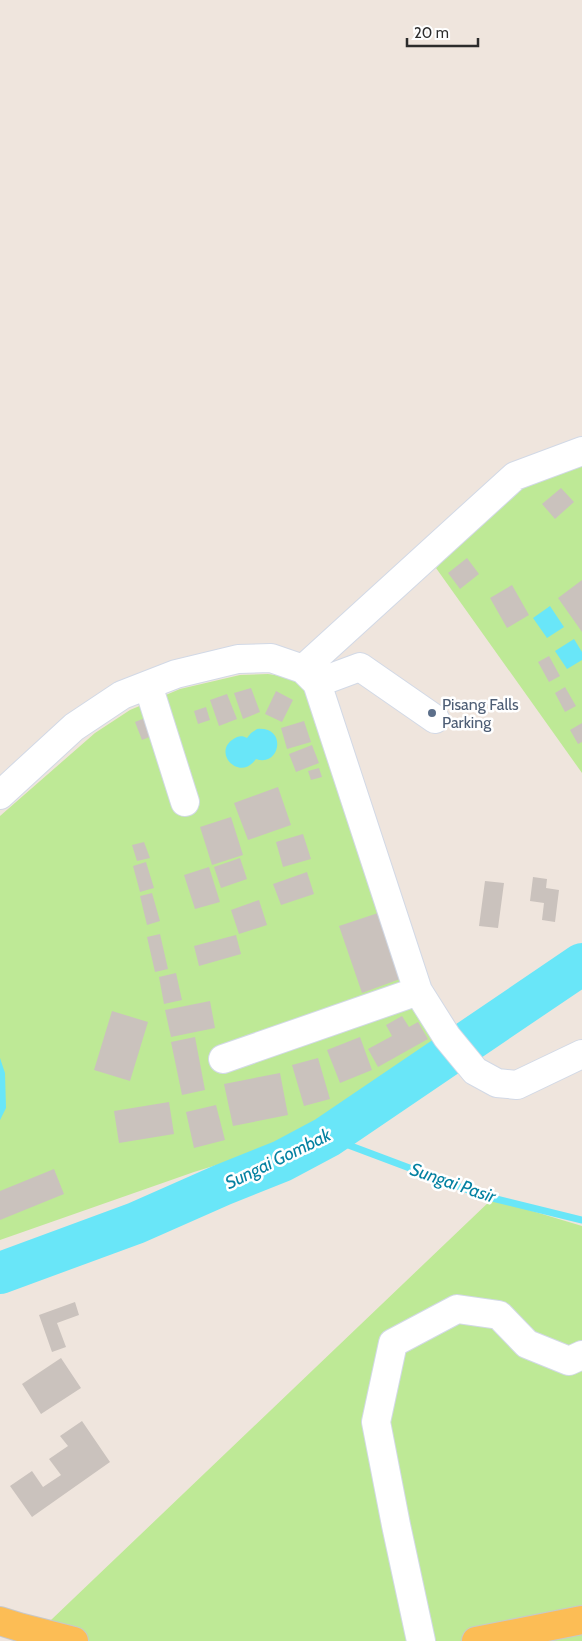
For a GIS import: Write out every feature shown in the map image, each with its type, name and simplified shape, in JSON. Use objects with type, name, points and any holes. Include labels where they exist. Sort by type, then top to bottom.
[{"type":"main road","points":[[0,1620],[19,1627],[74,1641]]},
{"type":"main road","points":[[476,1641],[582,1620]]},
{"type":"street","points":[[310,676],[515,476],[582,451]]},
{"type":"street","points":[[0,795],[74,728],[122,696],[176,674],[238,659],[271,658],[310,676],[360,667],[435,719]]},
{"type":"street","points":[[310,676],[418,991],[447,1037],[475,1071],[497,1083],[517,1085],[582,1054]]},
{"type":"street","points":[[148,685],[185,802]]},
{"type":"street","points":[[223,1059],[418,991]]},
{"type":"street","points":[[421,1641],[376,1422],[393,1343],[458,1309],[499,1315],[527,1344],[569,1361],[582,1355]]},
{"type":"green space","points":[[582,462],[582,773],[436,568],[522,485]]},
{"type":"green space","points":[[268,674],[296,678],[307,688],[437,1042],[320,1123],[275,1147],[194,1172],[0,1240],[0,816],[95,733],[130,710],[180,689],[240,675]]},
{"type":"green space","points":[[492,1199],[582,1226],[582,1641],[29,1641]]},
{"type":"water","points":[[550,606],[564,627],[547,638],[533,618]]},
{"type":"water","points":[[574,639],[582,652],[582,660],[567,669],[555,651]]},
{"type":"water","points":[[257,729],[267,730],[273,734],[277,740],[275,753],[271,758],[264,760],[256,759],[250,765],[243,768],[236,767],[227,758],[225,752],[227,746],[238,737],[243,736],[247,738]]},
{"type":"water","points":[[0,1058],[5,1073],[6,1108],[0,1120]]},
{"type":"building","points":[[561,488],[574,502],[555,519],[542,504]]},
{"type":"building","points":[[467,558],[479,574],[460,589],[448,573]]},
{"type":"building","points":[[582,580],[582,632],[558,598]]},
{"type":"building","points":[[512,585],[529,615],[507,628],[490,598]]},
{"type":"building","points":[[549,656],[560,676],[549,682],[538,662]]},
{"type":"building","points":[[565,687],[576,706],[565,712],[555,693]]},
{"type":"building","points":[[251,688],[260,712],[243,719],[234,693]]},
{"type":"building","points":[[276,691],[293,700],[282,722],[265,714]]},
{"type":"building","points":[[227,694],[237,719],[219,726],[210,700]]},
{"type":"building","points":[[206,707],[210,720],[198,724],[194,711]]},
{"type":"building","points":[[150,716],[157,734],[142,740],[135,722]]},
{"type":"building","points":[[304,721],[311,742],[287,749],[281,728]]},
{"type":"building","points":[[582,723],[582,742],[578,744],[570,730]]},
{"type":"building","points":[[312,745],[319,763],[296,772],[289,754]]},
{"type":"building","points":[[319,768],[322,777],[311,780],[308,771]]},
{"type":"building","points":[[278,787],[291,825],[248,840],[234,803]]},
{"type":"building","points":[[231,817],[243,855],[212,865],[200,827]]},
{"type":"building","points":[[303,834],[311,859],[283,867],[276,842]]},
{"type":"building","points":[[144,842],[150,858],[137,861],[132,845]]},
{"type":"building","points":[[240,858],[247,879],[221,888],[214,867]]},
{"type":"building","points":[[146,862],[154,888],[140,892],[133,866]]},
{"type":"building","points":[[209,867],[220,902],[195,909],[184,875]]},
{"type":"building","points":[[307,872],[314,894],[281,905],[273,884]]},
{"type":"building","points":[[533,877],[547,879],[546,888],[559,890],[555,922],[542,920],[544,903],[530,901]]},
{"type":"building","points":[[485,881],[504,883],[498,928],[479,926]]},
{"type":"building","points":[[152,893],[160,921],[147,925],[140,896]]},
{"type":"building","points":[[259,900],[267,925],[239,934],[231,910]]},
{"type":"building","points":[[378,913],[400,979],[362,993],[339,926]]},
{"type":"building","points":[[160,934],[168,969],[155,972],[147,937]]},
{"type":"building","points":[[236,935],[241,954],[199,966],[194,946]]},
{"type":"building","points":[[176,973],[182,1000],[164,1004],[159,977]]},
{"type":"building","points":[[210,1001],[215,1028],[171,1037],[165,1010]]},
{"type":"building","points":[[112,1011],[148,1022],[130,1081],[94,1070]]},
{"type":"building","points":[[402,1016],[409,1027],[418,1022],[428,1039],[378,1067],[368,1049],[392,1036],[386,1025]]},
{"type":"building","points":[[195,1037],[205,1090],[182,1095],[171,1042]]},
{"type":"building","points":[[360,1037],[372,1070],[340,1083],[327,1050]]},
{"type":"building","points":[[318,1058],[330,1099],[304,1106],[292,1065]]},
{"type":"building","points":[[280,1073],[288,1115],[233,1126],[224,1084]]},
{"type":"building","points":[[169,1102],[174,1134],[119,1143],[114,1111]]},
{"type":"building","points":[[216,1105],[225,1140],[194,1148],[186,1112]]},
{"type":"building","points":[[54,1169],[64,1194],[0,1220],[0,1191]]},
{"type":"building","points":[[75,1302],[79,1315],[57,1323],[66,1347],[52,1352],[39,1315]]},
{"type":"building","points":[[61,1358],[81,1388],[41,1414],[22,1384]]},
{"type":"building","points":[[82,1421],[110,1462],[32,1517],[10,1486],[32,1471],[43,1487],[61,1475],[49,1459],[68,1446],[60,1436]]},
{"type":"waterway","name":"Sungai Gombak","points":[[0,1273],[136,1223],[282,1161],[327,1137],[582,964]]},
{"type":"waterway","name":"Sungai Pasir","points":[[327,1137],[484,1196],[582,1220]]},
{"type":"place","name":"Pisang Falls Parking","points":[[432,713]]}]
